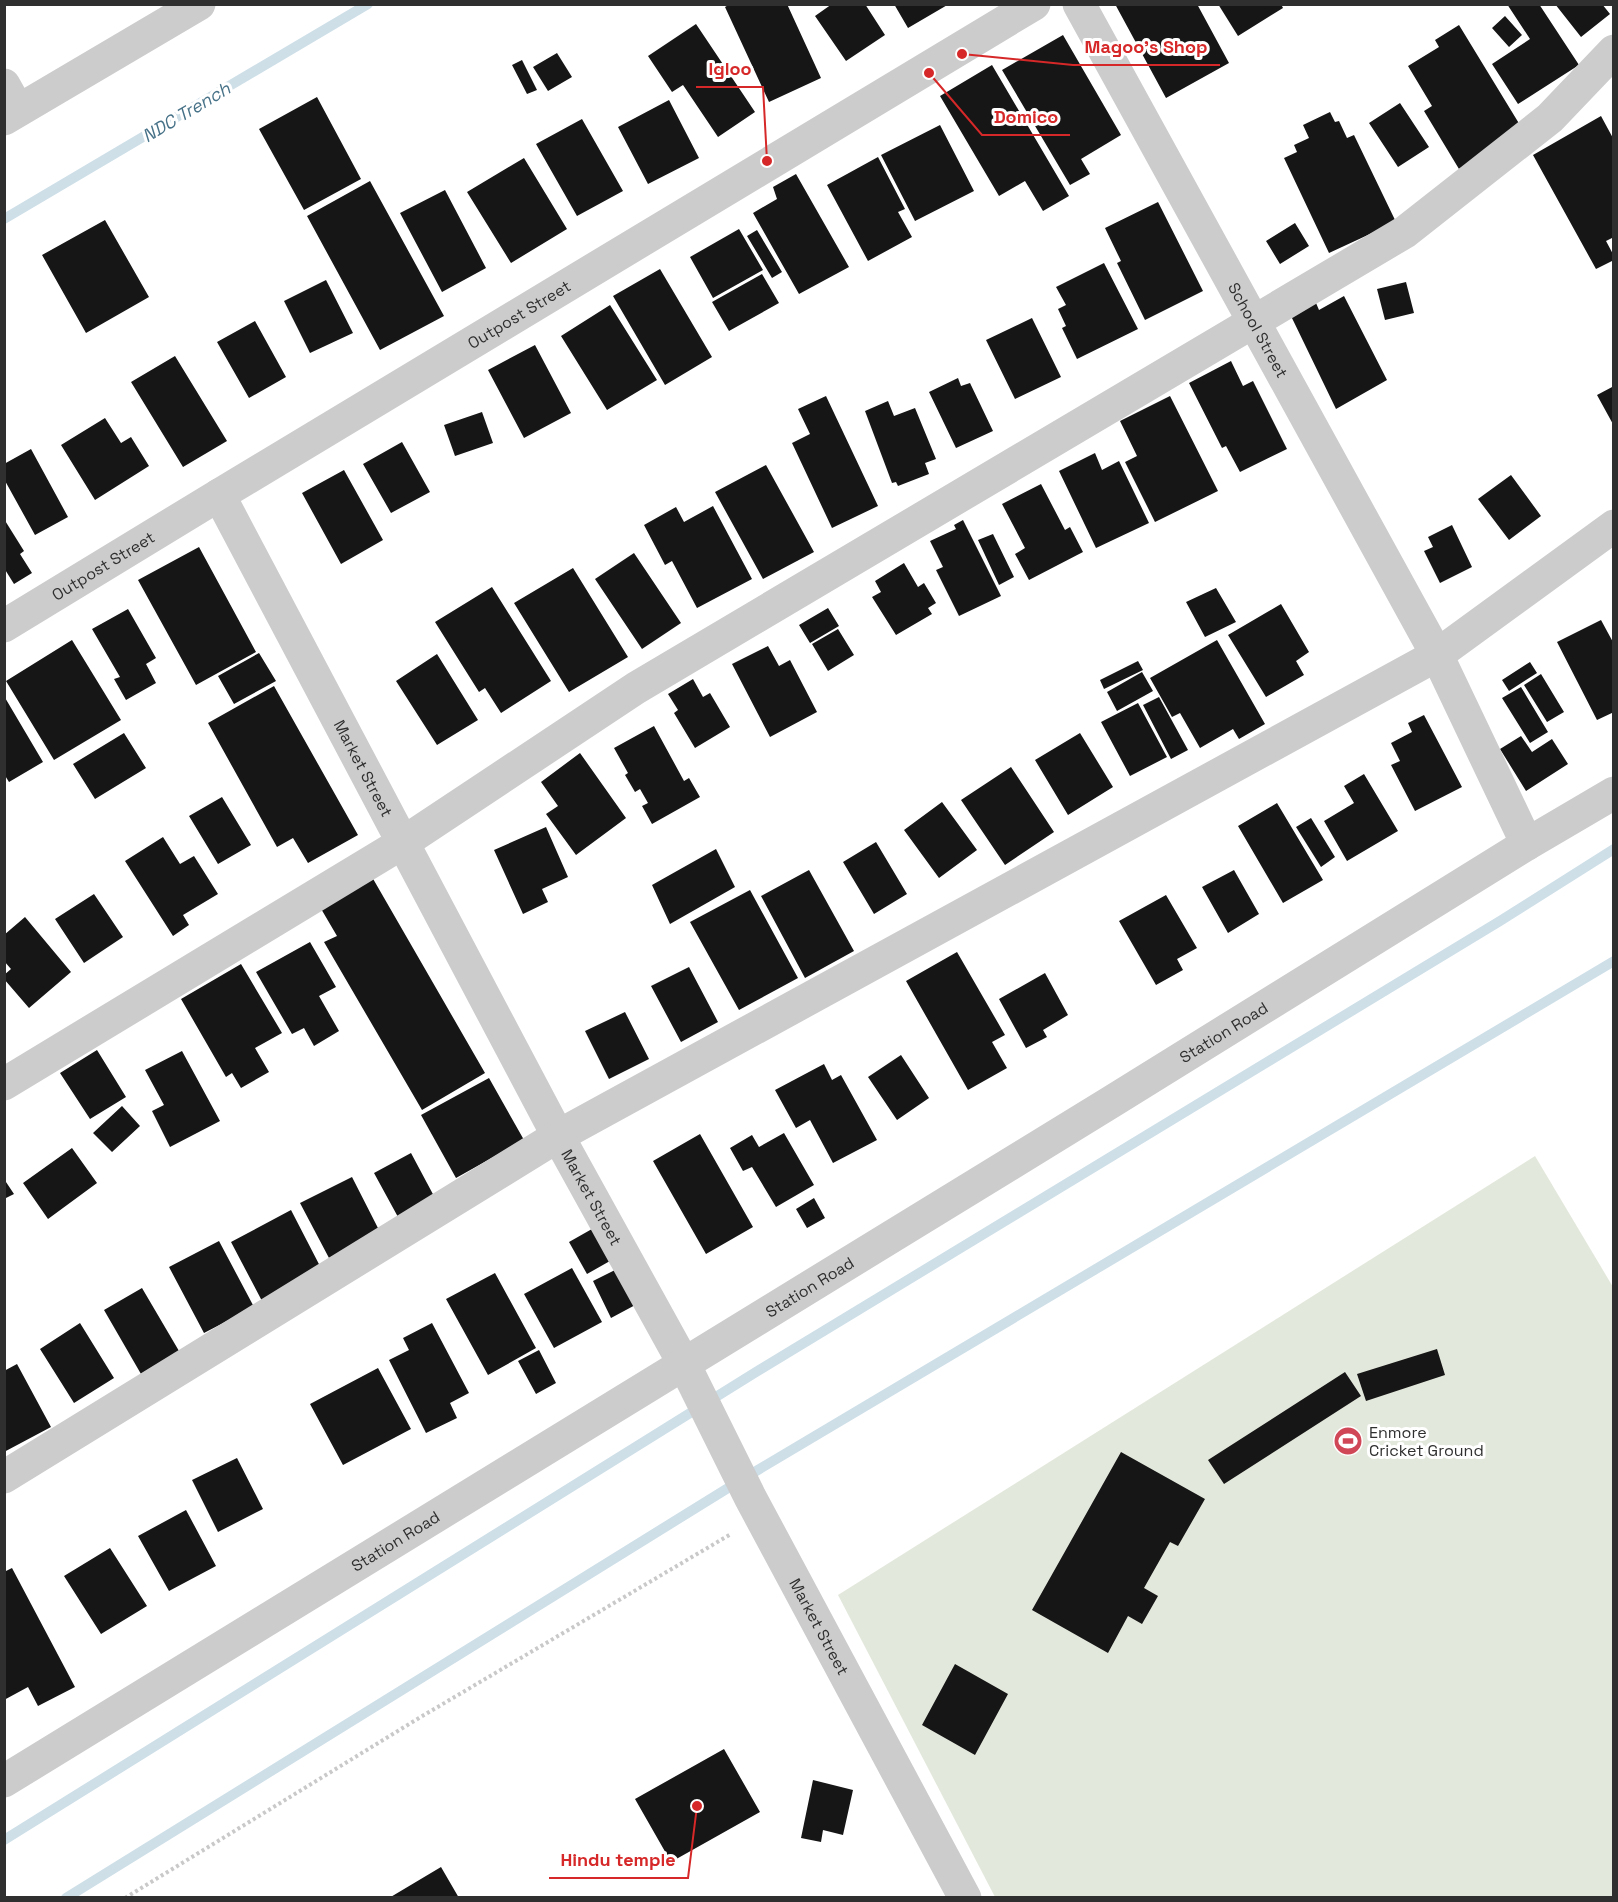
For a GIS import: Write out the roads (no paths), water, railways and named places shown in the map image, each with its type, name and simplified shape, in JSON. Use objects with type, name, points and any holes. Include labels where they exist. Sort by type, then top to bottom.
[{"type":"street","points":[[9,105],[199,4]]},
{"type":"street","name":"Outpost Street","points":[[4,626],[1034,4]]},
{"type":"street","name":"School Street","points":[[1079,4],[1437,655],[1527,844]]},
{"type":"street","points":[[4,1084],[404,842],[636,687],[1405,232],[1550,118],[1614,51]]},
{"type":"street","name":"Market Street","points":[[219,495],[558,1136],[693,1382],[755,1507],[965,1898]]},
{"type":"street","points":[[4,1477],[558,1136],[1437,655],[1614,526]]},
{"type":"street","name":"Station Road","points":[[4,1781],[693,1382],[1527,844],[1614,793]]},
{"type":"waterway","name":"NDC Trench","points":[[4,219],[368,4]]},
{"type":"waterway","points":[[4,1840],[756,1372],[1500,921],[1614,849]]},
{"type":"waterway","points":[[66,1898],[741,1480],[1614,961]]},
{"type":"place","name":"Magoo's Shop","points":[[962,54]]},
{"type":"place","name":"Domico","points":[[929,73]]},
{"type":"place","name":"Igloo","points":[[767,161]]},
{"type":"place","name":"Enmore Cricket Ground","points":[[1348,1441]]},
{"type":"place","name":"Hindu temple","points":[[697,1806]]}]
